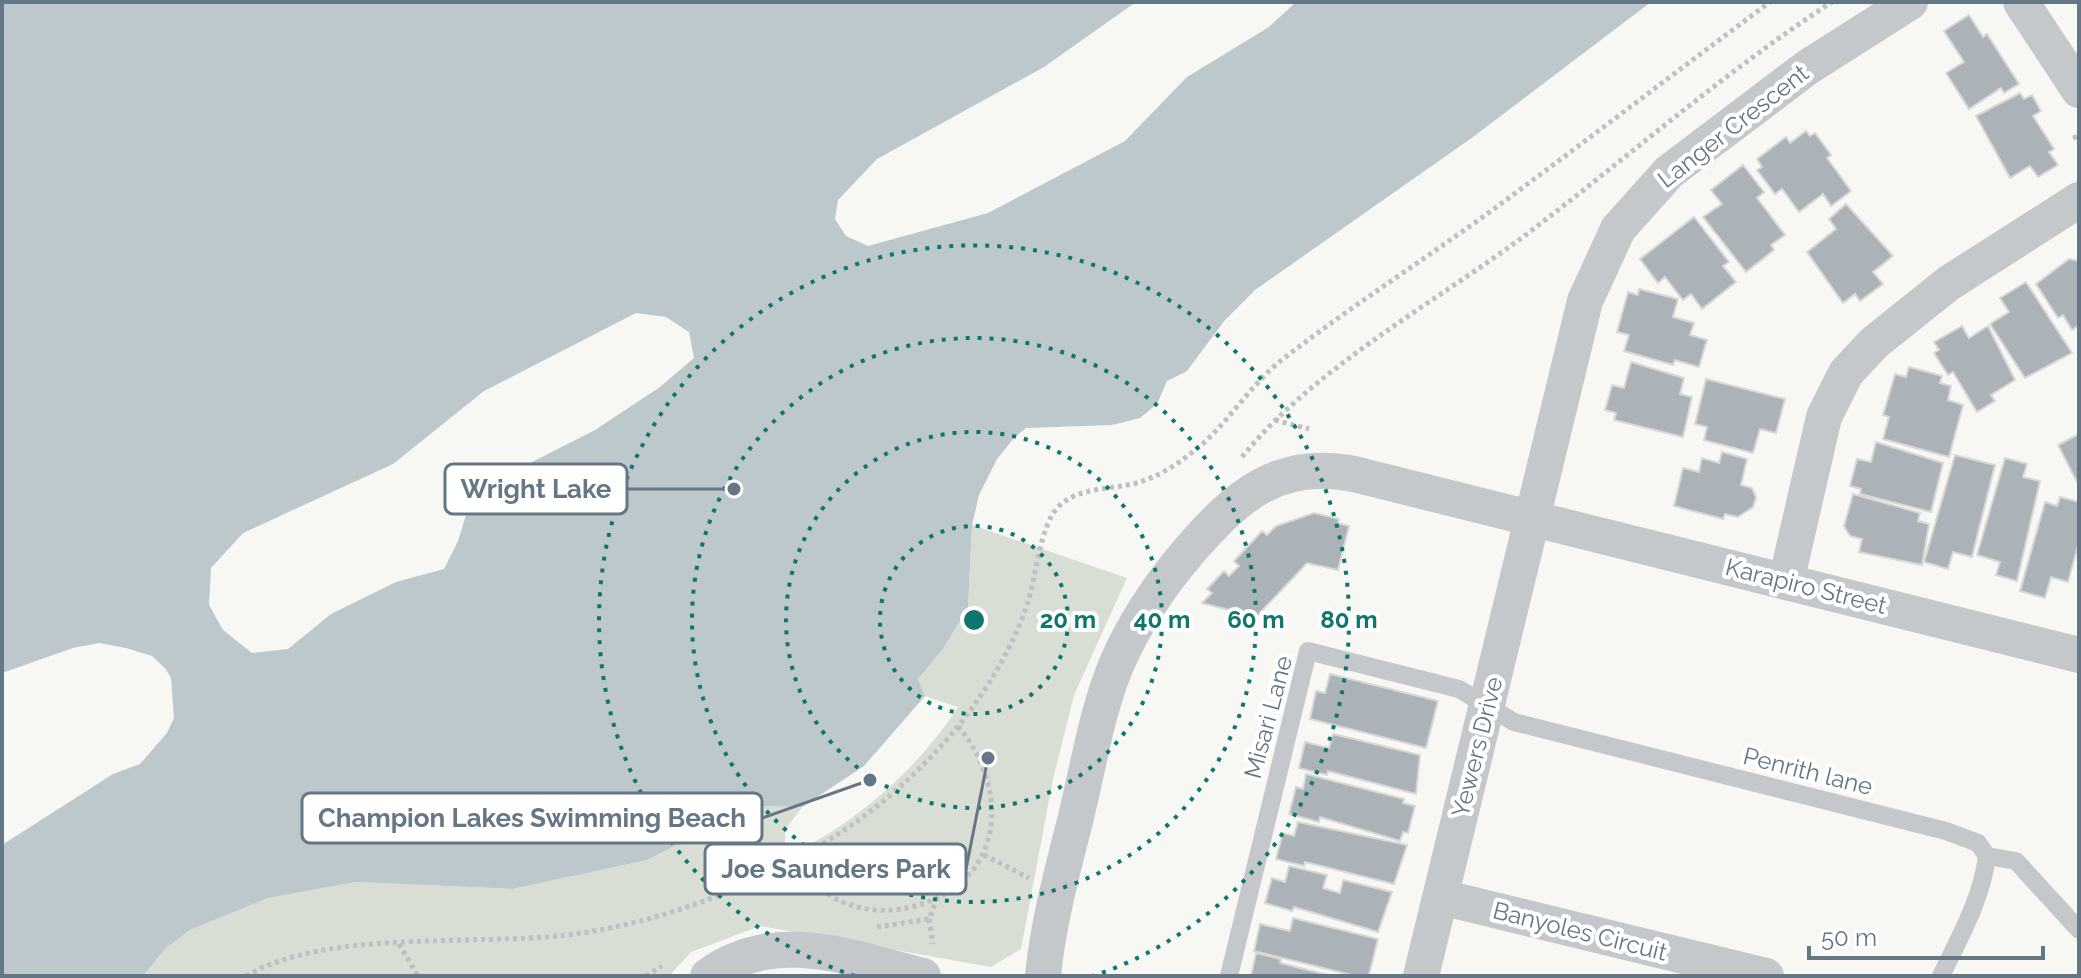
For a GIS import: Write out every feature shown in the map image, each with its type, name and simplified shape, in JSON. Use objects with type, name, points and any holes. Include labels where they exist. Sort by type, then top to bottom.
[{"type":"street","name":"Langer Crescent","points":[[1533,517],[1585,301],[1618,229],[1669,172],[1808,67],[1910,2]]},
{"type":"street","points":[[2021,2],[2075,75]]},
{"type":"street","points":[[1786,582],[1824,417],[1846,373],[1874,343],[1949,283],[2079,200]]},
{"type":"street","name":"Karapiro Street","points":[[1043,976],[1055,904],[1116,666],[1154,595],[1238,499],[1278,478],[1302,471],[1340,471],[2079,655]]},
{"type":"street","name":"Yewers Drive","points":[[1421,976],[1533,517]]},
{"type":"street","name":"Banyoles Circuit","points":[[1441,897],[1766,976]]},
{"type":"street","points":[[708,976],[749,954],[783,948],[926,963]]},
{"type":"lane","name":"Misari Lane","points":[[1229,976],[1308,651],[1459,689],[1486,706]]},
{"type":"lane","name":"Penrith lane","points":[[1486,706],[1514,722],[1946,831],[1978,843],[1987,856],[2016,861],[2079,930]]},
{"type":"lane","points":[[1941,976],[1975,904],[1987,856]]},
{"type":"path","points":[[246,976],[261,967],[310,953],[399,944],[553,936],[617,927],[668,913],[748,883],[794,860],[881,803],[922,766],[957,725],[1006,650],[1025,609],[1050,515],[1065,500],[1081,492],[1146,480],[1176,465],[1197,450],[1280,361],[1492,210],[1770,2]]},
{"type":"path","points":[[1233,468],[1274,420],[1319,382],[1522,237],[1753,58],[1832,2]]},
{"type":"path","points":[[1274,420],[1309,429]]},
{"type":"path","points":[[794,860],[817,886],[858,907],[897,910],[937,899],[968,877],[984,855],[993,817],[990,783],[981,758],[957,725]]},
{"type":"path","points":[[984,855],[1006,869],[1040,881]]},
{"type":"path","points":[[926,963],[934,943],[929,919],[937,899]]},
{"type":"path","points":[[875,927],[929,919]]},
{"type":"path","points":[[399,944],[418,976]]},
{"type":"path","points":[[646,976],[662,966]]},
{"type":"shaded area","points":[[2,2],[1136,2],[1044,67],[877,159],[838,200],[835,219],[846,236],[868,246],[988,213],[1125,141],[1187,77],[1269,27],[1296,2],[1651,2],[1473,137],[1255,290],[1225,320],[1187,371],[1167,381],[1157,404],[1140,418],[1112,425],[1026,428],[1014,438],[997,459],[979,495],[972,525],[968,607],[943,649],[918,679],[925,696],[864,766],[802,807],[754,806],[647,860],[513,889],[356,882],[268,898],[190,930],[166,948],[143,976],[2,976],[2,845],[113,774],[140,764],[167,733],[174,718],[171,678],[165,668],[152,656],[126,648],[99,643],[73,648],[2,673]],"holes":[[[636,313],[666,317],[689,332],[694,358],[660,387],[595,430],[493,482],[468,509],[458,541],[444,569],[396,582],[331,614],[288,649],[252,653],[223,630],[209,605],[211,568],[243,533],[393,464],[484,391]]]},
{"type":"shaded area","points":[[972,525],[1127,578],[1074,695],[1053,779],[1021,949],[991,967],[760,926],[691,952],[669,976],[143,976],[166,948],[190,930],[268,898],[356,882],[513,889],[647,860],[754,806],[802,807],[785,830],[785,858],[811,844],[882,794],[923,753],[958,707],[925,696],[918,679],[943,649],[968,607]]},
{"type":"building","points":[[1969,15],[1983,37],[1987,34],[2019,84],[2004,93],[2001,88],[1969,109],[1946,73],[1964,62],[1944,31]]},
{"type":"building","points":[[2020,93],[2024,99],[2032,95],[2041,111],[2033,116],[2054,149],[2049,152],[2058,165],[2038,177],[2030,166],[2010,178],[1976,116]]},
{"type":"building","points":[[1806,131],[1810,136],[1815,133],[1831,155],[1827,158],[1851,191],[1831,206],[1823,194],[1799,212],[1782,189],[1775,194],[1757,170],[1762,167],[1757,159],[1786,137],[1790,143]]},
{"type":"building","points":[[1743,165],[1764,192],[1757,198],[1785,235],[1771,245],[1774,250],[1746,272],[1703,217],[1722,204],[1711,190]]},
{"type":"building","points":[[1846,204],[1893,256],[1873,272],[1883,284],[1860,301],[1855,294],[1843,303],[1807,252],[1836,229],[1829,219]]},
{"type":"building","points":[[1694,217],[1729,262],[1723,266],[1736,282],[1702,309],[1691,294],[1683,300],[1665,277],[1658,283],[1640,259]]},
{"type":"building","points":[[2069,259],[2079,261],[2079,325],[2072,330],[2063,315],[2058,318],[2036,284]]},
{"type":"building","points":[[2026,282],[2072,353],[2025,378],[1990,324],[2009,312],[2000,298]]},
{"type":"building","points":[[1639,289],[1678,299],[1673,317],[1694,323],[1690,335],[1707,340],[1699,367],[1675,360],[1673,365],[1624,351],[1629,335],[1617,332],[1628,292],[1638,295]]},
{"type":"building","points":[[1962,326],[1969,338],[1988,326],[2015,380],[1991,395],[1995,401],[1977,412],[1953,372],[1948,375],[1934,353],[1939,350],[1934,342]]},
{"type":"building","points":[[1631,362],[1684,378],[1680,394],[1692,397],[1683,437],[1614,420],[1616,413],[1605,410],[1612,385],[1624,388]]},
{"type":"building","points":[[1909,367],[1942,376],[1940,383],[1951,386],[1948,400],[1963,405],[1949,457],[1883,439],[1889,417],[1883,415],[1895,374],[1906,377]]},
{"type":"building","points":[[1706,379],[1785,399],[1776,433],[1760,429],[1753,453],[1704,440],[1707,427],[1695,424]]},
{"type":"building","points":[[2079,434],[2079,486],[2058,445]]},
{"type":"building","points":[[1876,442],[1943,463],[1931,512],[1860,494],[1861,489],[1850,486],[1857,459],[1871,462]]},
{"type":"building","points":[[1722,452],[1747,459],[1741,485],[1752,488],[1756,497],[1753,507],[1738,517],[1725,514],[1723,519],[1674,506],[1683,468],[1699,472],[1702,458],[1719,463]]},
{"type":"building","points":[[1955,455],[1995,465],[1972,557],[1953,552],[1948,569],[1924,562]]},
{"type":"building","points":[[2005,458],[2027,464],[2023,477],[2040,481],[2017,581],[1996,575],[2000,562],[1977,555]]},
{"type":"building","points":[[1853,494],[1920,513],[1918,521],[1929,524],[1922,565],[1859,552],[1862,539],[1850,536],[1844,526]]},
{"type":"building","points":[[2060,497],[2079,502],[2079,542],[2068,582],[2051,577],[2045,598],[2020,591],[2045,502],[2057,506]]},
{"type":"building","points":[[1314,513],[1339,519],[1338,523],[1349,526],[1338,570],[1307,563],[1256,617],[1202,603],[1212,593],[1207,589],[1224,571],[1229,576],[1239,566],[1234,561],[1262,531],[1267,535],[1276,526]]},
{"type":"building","points":[[1330,674],[1438,701],[1426,748],[1310,719],[1316,691],[1325,693]]},
{"type":"building","points":[[1333,734],[1420,755],[1416,794],[1328,771],[1327,775],[1299,768],[1305,742],[1329,748]]},
{"type":"building","points":[[1306,774],[1404,799],[1403,803],[1415,806],[1408,833],[1403,832],[1400,841],[1320,817],[1319,822],[1289,814],[1296,787],[1303,789]]},
{"type":"building","points":[[1298,822],[1407,845],[1394,884],[1305,862],[1304,866],[1276,859],[1283,833],[1294,836]]},
{"type":"building","points":[[1289,866],[1327,875],[1323,888],[1340,893],[1343,880],[1392,892],[1378,932],[1294,907],[1292,911],[1265,903],[1272,878],[1285,882]]},
{"type":"building","points":[[1293,918],[1378,939],[1369,975],[1356,976],[1254,951],[1260,924],[1290,931]]},
{"type":"building","points":[[1256,953],[1281,959],[1280,963],[1332,976],[1251,976]]},
{"type":"place","name":"Wright Lake","points":[[734,489]]},
{"type":"place","name":"Joe Saunders Park","points":[[988,758]]},
{"type":"place","name":"Champion Lakes Swimming Beach","points":[[870,780]]}]
